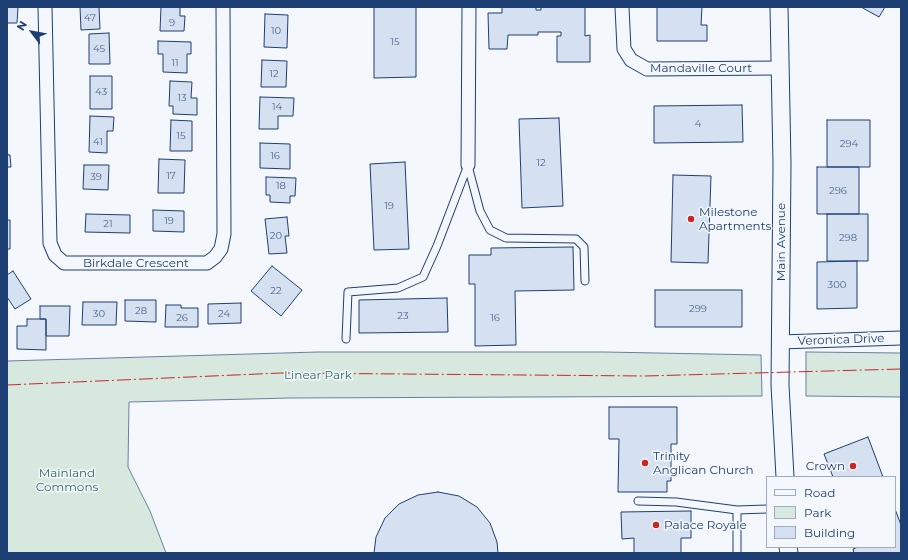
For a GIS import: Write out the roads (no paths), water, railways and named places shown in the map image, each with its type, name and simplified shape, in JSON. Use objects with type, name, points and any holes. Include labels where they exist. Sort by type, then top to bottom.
[{"type":"street","name":"Birkdale Crescent","points":[[46,7],[50,243],[55,255],[64,263],[207,263],[215,258],[221,249],[224,234],[223,7]]},
{"type":"street","points":[[468,165],[469,7]]},
{"type":"street","name":"Mandaville Court","points":[[622,7],[624,49],[631,60],[646,70],[780,68]]},
{"type":"street","name":"Main Avenue","points":[[779,7],[782,164],[780,385],[785,476]]},
{"type":"street","name":"Veronica Drive","points":[[780,342],[901,338]]},
{"type":"lane","points":[[468,165],[480,211],[490,230],[506,238],[576,239],[584,247],[585,281]]},
{"type":"lane","points":[[346,339],[348,292],[398,288],[423,277],[437,246],[468,165]]},
{"type":"lane","points":[[638,501],[676,502],[737,510],[766,509]]},
{"type":"lane","points":[[737,510],[737,553]]},
{"type":"place","name":"Milestone Apartments","points":[[691,219]]},
{"type":"place","name":"Trinity Anglican Church","points":[[645,463]]},
{"type":"place","name":"Crown","points":[[853,466]]},
{"type":"place","name":"Palace Royale","points":[[656,525]]},
{"type":"park label","name":"Linear Park","points":[[318,375]]},
{"type":"park label","name":"Mainland Commons","points":[[67,480]]}]
